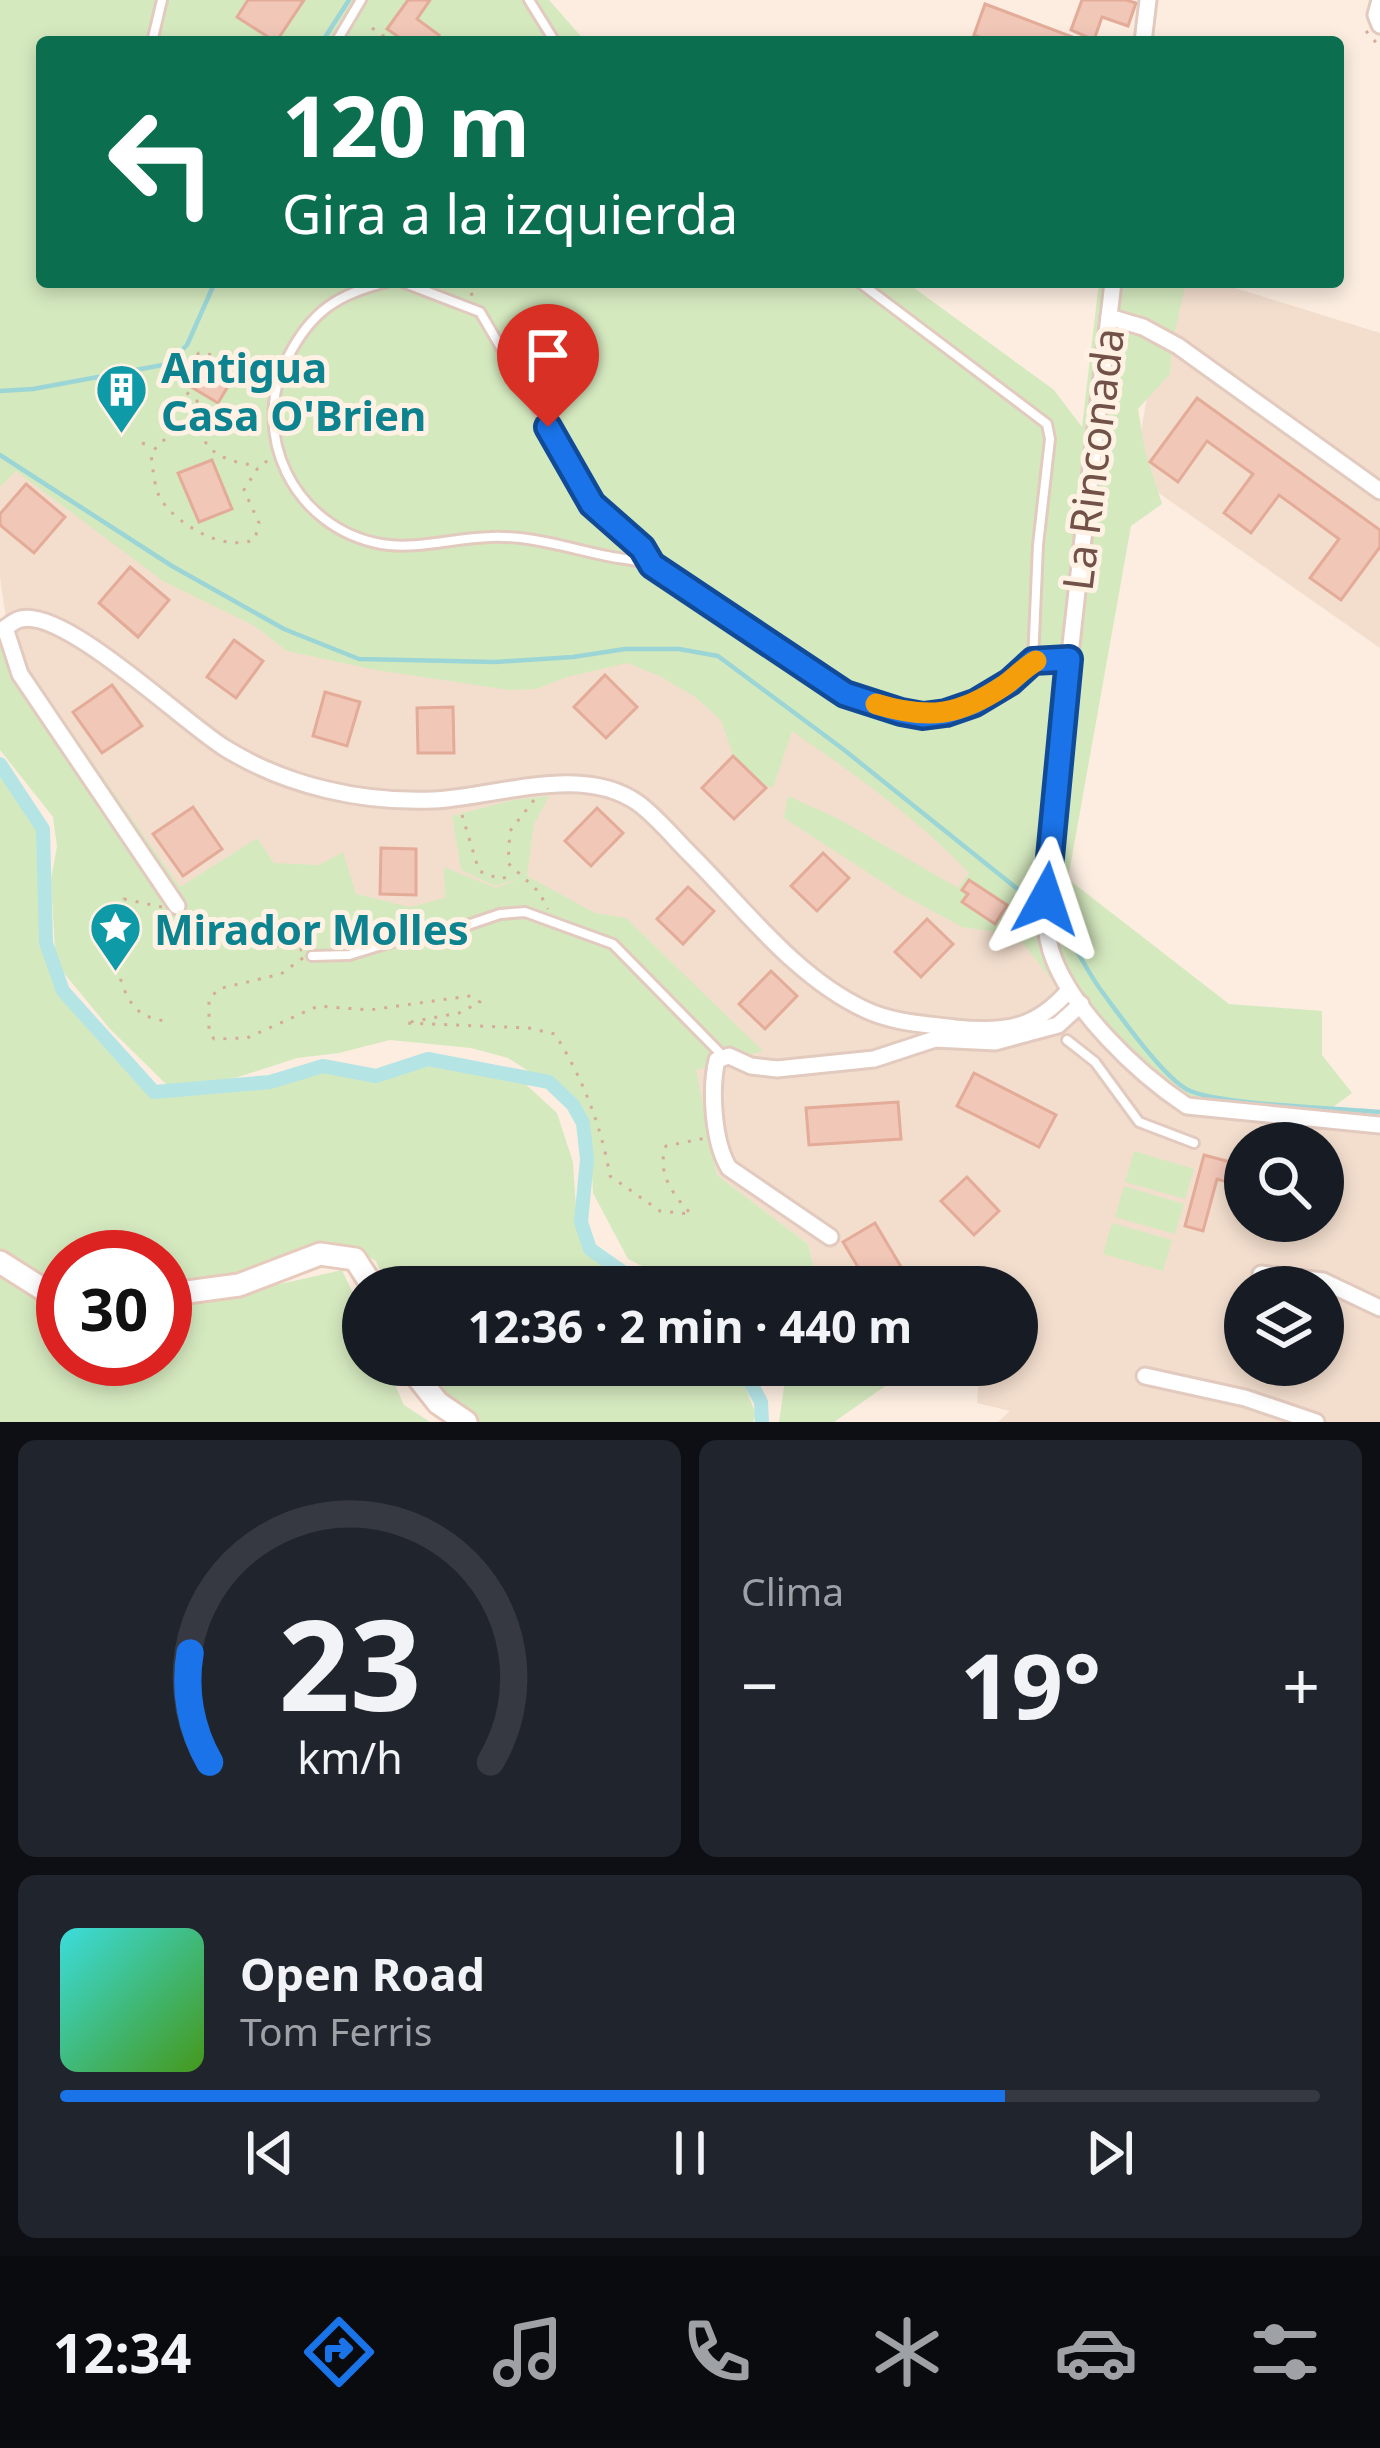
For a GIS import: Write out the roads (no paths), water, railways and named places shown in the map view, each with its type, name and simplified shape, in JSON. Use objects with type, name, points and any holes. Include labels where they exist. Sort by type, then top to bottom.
[{"type":"street","points":[[1144,36],[1148,0]]},
{"type":"street","points":[[1379,0],[1380,25]]},
{"type":"street","name":"La Rinconada","points":[[1112,288],[1069,659],[1046,926],[1051,948],[1075,997],[1113,1042],[1160,1088],[1187,1106],[1380,1125]]},
{"type":"street","points":[[1109,317],[1144,327],[1178,346],[1380,491]]},
{"type":"street","points":[[177,906],[20,674],[5,628],[20,619],[46,621],[125,670],[224,748],[321,790],[432,800],[577,783],[637,802],[769,937],[829,988],[867,1011],[907,1022],[981,1030],[1008,1028],[1046,1015],[1075,997]]},
{"type":"street","points":[[830,1237],[729,1168],[723,1158],[715,1085],[722,1055],[777,1069],[874,1059],[935,1040],[995,1042],[1058,1025],[1075,997]]},
{"type":"street","points":[[192,1291],[239,1285],[320,1254],[355,1259],[360,1266]]},
{"type":"street","points":[[0,1262],[36,1285]]},
{"type":"street","points":[[1344,1291],[1380,1308]]},
{"type":"street","points":[[1145,1376],[1245,1398],[1316,1422]]},
{"type":"street","points":[[425,1386],[438,1403],[466,1422]]},
{"type":"lane","points":[[153,36],[162,0]]},
{"type":"lane","points":[[339,36],[361,0]]},
{"type":"lane","points":[[529,0],[551,36]]},
{"type":"lane","points":[[369,288],[345,296],[304,326],[281,370],[275,397],[278,455],[285,477],[333,524],[364,540],[406,546],[493,536],[526,538],[652,565],[845,694],[901,712],[946,713],[975,703],[1033,661],[1069,659]]},
{"type":"lane","points":[[418,288],[480,312],[592,504],[642,548],[652,565]]},
{"type":"lane","points":[[867,288],[1047,424],[1050,439],[1038,545],[1033,661]]},
{"type":"lane","points":[[312,956],[349,955],[411,936],[444,934],[513,911],[613,944],[722,1055]]},
{"type":"lane","points":[[1067,1040],[1095,1063],[1139,1122],[1193,1143]]},
{"type":"lane","points":[[1095,1063],[1113,1042]]},
{"type":"waterway","points":[[326,36],[349,0]]},
{"type":"waterway","points":[[0,391],[168,364],[187,345],[212,288]]},
{"type":"waterway","points":[[0,455],[172,566],[284,629],[359,659],[496,662],[625,649],[679,649],[718,656],[1035,903]]},
{"type":"waterway","points":[[0,764],[43,829],[46,943],[63,991],[154,1092],[270,1082],[323,1066],[376,1076],[428,1059],[549,1082],[573,1105],[583,1123],[587,1159],[581,1222],[590,1249],[614,1266]]},
{"type":"waterway","points":[[1053,917],[1131,1031],[1188,1090],[1251,1102],[1380,1112]]},
{"type":"waterway","points":[[752,1386],[761,1402],[762,1422]]},
{"type":"place","name":"Antigua Casa O'Brien","points":[[122,436]]},
{"type":"place","name":"Mirador Molles","points":[[115,974]]}]
